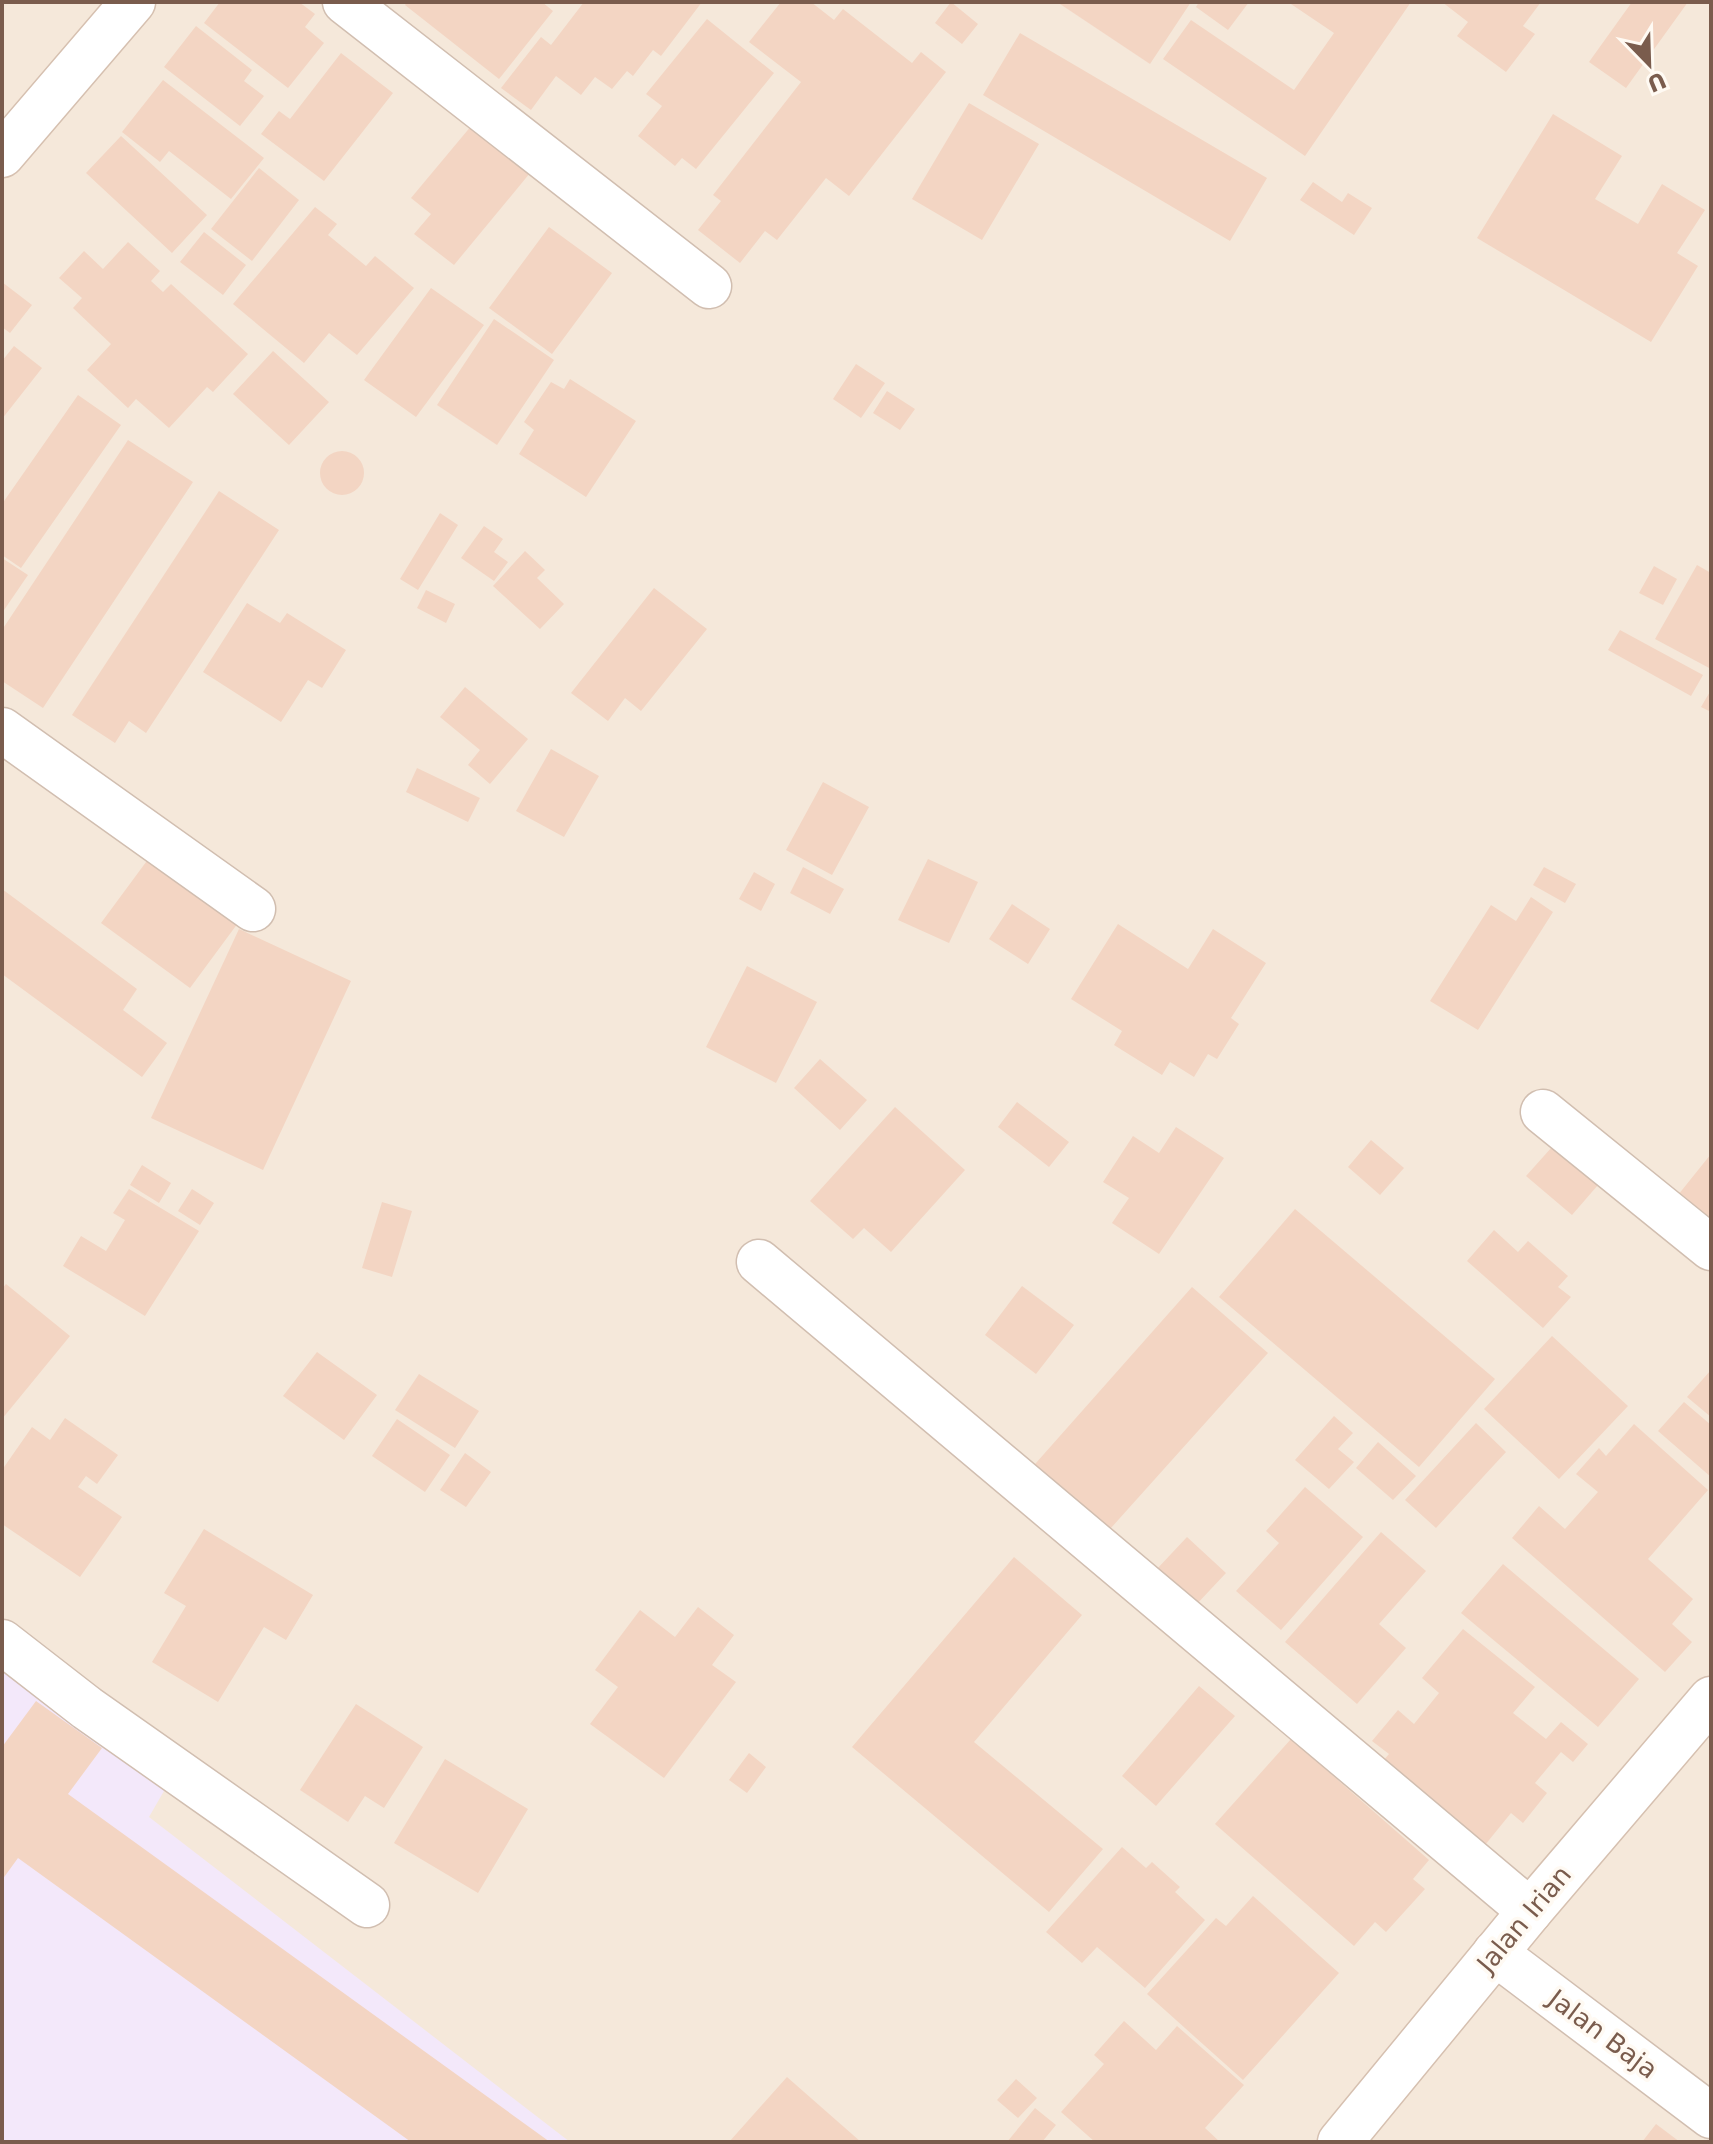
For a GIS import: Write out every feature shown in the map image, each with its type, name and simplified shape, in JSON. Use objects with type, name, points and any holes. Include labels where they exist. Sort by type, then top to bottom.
[{"type":"street","points":[[2,155],[133,2]]},
{"type":"street","points":[[345,2],[709,286]]},
{"type":"street","points":[[2,730],[253,909]]},
{"type":"street","points":[[1543,1112],[1711,1248]]},
{"type":"street","points":[[759,1262],[1530,1911]]},
{"type":"street","points":[[2,1642],[87,1708],[367,1905]]},
{"type":"street","name":"Jalan Irian","points":[[1340,2142],[1530,1911],[1711,1699]]},
{"type":"street","name":"Jalan Baja","points":[[1495,1953],[1711,2116]]},
{"type":"shaded area","points":[[2,2],[1711,2],[1711,2142],[2,2142]]},
{"type":"shaded area","points":[[2,1663],[168,1784],[149,1817],[570,2142],[2,2142]]},
{"type":"building","points":[[220,2],[299,2],[315,14],[305,27],[324,43],[288,88],[204,23]]},
{"type":"building","points":[[407,2],[542,2],[553,11],[499,79],[405,5]]},
{"type":"building","points":[[584,2],[702,2],[661,56],[653,50],[633,76],[627,71],[612,89],[595,77],[581,95],[556,76],[531,110],[501,88],[541,37],[551,45]]},
{"type":"building","points":[[781,2],[811,2],[834,20],[843,9],[912,63],[921,52],[946,72],[849,196],[826,178],[777,240],[765,231],[740,263],[698,230],[721,201],[713,195],[801,82],[749,42]]},
{"type":"building","points":[[951,2],[978,24],[962,44],[935,23]]},
{"type":"building","points":[[1057,2],[1191,2],[1150,64]]},
{"type":"building","points":[[1199,2],[1249,2],[1228,30],[1196,7]]},
{"type":"building","points":[[1288,2],[1411,2],[1305,156],[1163,59],[1191,20],[1294,90],[1334,33]]},
{"type":"building","points":[[1442,2],[1541,2],[1523,26],[1535,34],[1506,72],[1457,36],[1468,22]]},
{"type":"building","points":[[1632,2],[1688,2],[1626,88],[1589,62]]},
{"type":"building","points":[[707,19],[774,73],[696,169],[682,158],[675,166],[638,136],[662,106],[646,94]]},
{"type":"building","points":[[196,26],[252,70],[244,81],[264,96],[240,126],[164,67]]},
{"type":"building","points":[[1020,33],[1267,178],[1230,241],[983,95]]},
{"type":"building","points":[[341,53],[393,93],[324,181],[261,134],[279,111],[290,119]]},
{"type":"building","points":[[163,80],[264,158],[231,199],[169,151],[160,162],[122,132]]},
{"type":"building","points":[[969,103],[1039,144],[982,240],[912,199]]},
{"type":"building","points":[[1553,114],[1622,156],[1595,199],[1638,224],[1662,184],[1705,210],[1677,253],[1698,266],[1651,342],[1477,238]]},
{"type":"building","points":[[472,125],[530,173],[454,265],[414,234],[431,214],[411,198]]},
{"type":"building","points":[[121,136],[207,215],[172,253],[86,173]]},
{"type":"building","points":[[259,168],[299,200],[252,261],[211,229]]},
{"type":"building","points":[[1313,182],[1342,202],[1348,193],[1372,208],[1354,235],[1300,200]]},
{"type":"building","points":[[315,207],[337,224],[328,235],[366,266],[375,256],[414,288],[357,355],[329,333],[304,363],[233,304]]},
{"type":"building","points":[[549,227],[612,273],[552,354],[489,308]]},
{"type":"building","points":[[204,232],[246,265],[223,295],[180,262]]},
{"type":"building","points":[[128,242],[160,271],[151,281],[163,292],[171,284],[248,354],[213,392],[207,387],[169,428],[136,399],[128,408],[87,370],[111,344],[73,308],[82,298],[59,278],[84,251],[103,269]]},
{"type":"building","points":[[2,282],[32,305],[10,333],[2,327]]},
{"type":"building","points":[[431,288],[484,325],[416,417],[364,380]]},
{"type":"building","points":[[494,319],[554,360],[497,445],[437,405]]},
{"type":"building","points":[[14,346],[42,368],[2,419],[2,361]]},
{"type":"building","points":[[273,351],[329,402],[289,445],[233,394]]},
{"type":"building","points":[[856,364],[885,383],[861,418],[833,399]]},
{"type":"building","points":[[570,379],[636,421],[586,497],[519,454],[534,430],[524,422],[551,382],[564,389]]},
{"type":"building","points":[[887,391],[915,409],[900,430],[873,413]]},
{"type":"building","points":[[78,395],[121,425],[21,568],[2,555],[2,504]]},
{"type":"building","points":[[128,440],[193,482],[43,708],[2,681],[2,630]]},
{"type":"building","points":[[342,451],[358,457],[364,473],[358,489],[342,495],[326,489],[320,473],[326,457]]},
{"type":"building","points":[[219,491],[279,530],[146,733],[129,721],[115,743],[72,715]]},
{"type":"building","points":[[440,513],[458,525],[418,590],[400,579]]},
{"type":"building","points":[[484,526],[503,539],[494,552],[508,562],[494,581],[461,558]]},
{"type":"building","points":[[525,551],[545,570],[537,578],[564,604],[540,629],[493,586]]},
{"type":"building","points":[[2,558],[28,575],[2,613]]},
{"type":"building","points":[[1697,565],[1711,573],[1711,669],[1655,639]]},
{"type":"building","points":[[1654,566],[1677,579],[1663,605],[1639,593]]},
{"type":"building","points":[[654,588],[707,629],[641,711],[625,698],[608,721],[571,693]]},
{"type":"building","points":[[426,590],[455,604],[446,623],[417,608]]},
{"type":"building","points":[[247,603],[280,623],[287,613],[346,650],[322,688],[308,680],[281,722],[203,672]]},
{"type":"building","points":[[1620,630],[1703,675],[1691,696],[1608,650]]},
{"type":"building","points":[[465,687],[528,739],[490,784],[468,765],[480,750],[440,717]]},
{"type":"building","points":[[1711,690],[1711,712],[1701,707]]},
{"type":"building","points":[[551,749],[599,776],[564,837],[516,811]]},
{"type":"building","points":[[417,768],[480,798],[468,822],[406,792]]},
{"type":"building","points":[[823,782],[869,807],[832,875],[786,850]]},
{"type":"building","points":[[149,858],[238,923],[190,988],[101,923]]},
{"type":"building","points":[[928,859],[978,882],[949,943],[898,920]]},
{"type":"building","points":[[803,867],[844,889],[830,914],[790,893]]},
{"type":"building","points":[[1544,867],[1576,884],[1565,903],[1533,885]]},
{"type":"building","points":[[754,872],[775,884],[761,911],[739,899]]},
{"type":"building","points":[[2,889],[137,989],[123,1010],[167,1043],[142,1077],[2,974]]},
{"type":"building","points":[[1531,897],[1553,912],[1478,1030],[1430,1001],[1491,905],[1516,921]]},
{"type":"building","points":[[1012,904],[1050,929],[1028,964],[989,939]]},
{"type":"building","points":[[1118,924],[1188,969],[1213,929],[1266,963],[1231,1018],[1239,1024],[1217,1059],[1208,1054],[1194,1077],[1170,1062],[1162,1075],[1114,1045],[1122,1031],[1071,999]]},
{"type":"building","points":[[239,929],[351,981],[263,1170],[151,1118]]},
{"type":"building","points":[[747,966],[817,1002],[776,1083],[706,1047]]},
{"type":"building","points":[[820,1059],[867,1100],[840,1130],[794,1088]]},
{"type":"building","points":[[1017,1102],[1069,1142],[1049,1167],[998,1127]]},
{"type":"building","points":[[895,1107],[965,1170],[891,1252],[864,1228],[853,1239],[810,1201]]},
{"type":"building","points":[[1176,1127],[1224,1158],[1159,1254],[1112,1223],[1129,1198],[1103,1182],[1133,1136],[1159,1153]]},
{"type":"building","points":[[1371,1140],[1404,1168],[1380,1195],[1348,1167]]},
{"type":"building","points":[[1552,1147],[1598,1185],[1572,1215],[1526,1176]]},
{"type":"building","points":[[1711,1154],[1711,1221],[1678,1195]]},
{"type":"building","points":[[142,1165],[171,1183],[159,1203],[130,1185]]},
{"type":"building","points":[[129,1189],[199,1231],[145,1316],[63,1266],[81,1236],[106,1251],[125,1220],[113,1213]]},
{"type":"building","points":[[192,1189],[214,1203],[200,1225],[178,1211]]},
{"type":"building","points":[[382,1202],[412,1211],[392,1277],[362,1268]]},
{"type":"building","points":[[1295,1209],[1495,1379],[1419,1467],[1219,1297]]},
{"type":"building","points":[[1494,1230],[1518,1252],[1528,1241],[1568,1276],[1558,1287],[1571,1297],[1543,1328],[1467,1261]]},
{"type":"building","points":[[6,1284],[70,1336],[2,1419],[2,1289]]},
{"type":"building","points":[[1022,1286],[1074,1325],[1036,1374],[985,1335]]},
{"type":"building","points":[[1192,1287],[1268,1353],[1102,1538],[1028,1472]]},
{"type":"building","points":[[1552,1336],[1628,1406],[1559,1479],[1484,1409]]},
{"type":"building","points":[[317,1352],[377,1395],[344,1440],[283,1396]]},
{"type":"building","points":[[1711,1370],[1711,1417],[1687,1397]]},
{"type":"building","points":[[419,1374],[479,1411],[455,1448],[395,1410]]},
{"type":"building","points":[[1684,1402],[1711,1425],[1711,1477],[1658,1431]]},
{"type":"building","points":[[1334,1416],[1353,1433],[1338,1449],[1354,1462],[1329,1489],[1295,1460]]},
{"type":"building","points":[[65,1418],[118,1455],[97,1484],[86,1476],[78,1487],[122,1517],[80,1577],[2,1524],[2,1470],[32,1427],[50,1440]]},
{"type":"building","points":[[397,1419],[450,1455],[425,1492],[372,1456]]},
{"type":"building","points":[[1476,1423],[1506,1452],[1436,1528],[1405,1500]]},
{"type":"building","points":[[1634,1424],[1708,1490],[1648,1559],[1693,1599],[1672,1624],[1692,1642],[1665,1672],[1512,1538],[1539,1506],[1565,1529],[1598,1492],[1576,1474],[1599,1448],[1606,1456]]},
{"type":"building","points":[[1378,1442],[1416,1476],[1393,1500],[1356,1468]]},
{"type":"building","points":[[465,1453],[491,1472],[466,1507],[440,1490]]},
{"type":"building","points":[[1305,1487],[1363,1537],[1281,1630],[1236,1591],[1279,1543],[1266,1531]]},
{"type":"building","points":[[204,1529],[313,1595],[286,1640],[264,1627],[218,1702],[152,1662],[186,1606],[164,1593]]},
{"type":"building","points":[[1381,1532],[1426,1571],[1379,1624],[1406,1648],[1357,1704],[1285,1642]]},
{"type":"building","points":[[1187,1537],[1226,1573],[1195,1606],[1156,1570]]},
{"type":"building","points":[[1014,1557],[1082,1615],[974,1742],[1103,1849],[1049,1912],[852,1747]]},
{"type":"building","points":[[1503,1564],[1639,1679],[1598,1727],[1461,1613]]},
{"type":"building","points":[[698,1607],[734,1635],[712,1665],[736,1682],[664,1778],[590,1724],[618,1687],[595,1670],[640,1610],[675,1637]]},
{"type":"building","points":[[1463,1629],[1535,1687],[1513,1713],[1546,1739],[1561,1722],[1588,1744],[1573,1762],[1561,1752],[1535,1783],[1547,1793],[1523,1823],[1511,1813],[1485,1845],[1382,1762],[1389,1754],[1372,1741],[1398,1710],[1414,1724],[1439,1693],[1422,1678]]},
{"type":"building","points":[[1199,1686],[1235,1716],[1156,1806],[1122,1776]]},
{"type":"building","points":[[36,1701],[102,1748],[68,1794],[550,2142],[411,2142],[18,1858],[2,1880],[2,1747]]},
{"type":"building","points":[[356,1704],[423,1747],[384,1808],[365,1796],[348,1822],[300,1790]]},
{"type":"building","points":[[1291,1739],[1429,1860],[1413,1879],[1425,1889],[1386,1932],[1375,1922],[1354,1946],[1215,1824]]},
{"type":"building","points":[[749,1753],[766,1767],[747,1793],[729,1780]]},
{"type":"building","points":[[445,1759],[528,1809],[478,1893],[394,1843]]},
{"type":"building","points":[[1122,1847],[1146,1868],[1152,1862],[1180,1887],[1175,1892],[1205,1920],[1145,1988],[1097,1947],[1082,1963],[1046,1932]]},
{"type":"building","points":[[1253,1896],[1339,1973],[1243,2080],[1147,1994],[1216,1918],[1226,1926]]},
{"type":"building","points":[[1124,2021],[1156,2050],[1177,2026],[1244,2085],[1205,2128],[1220,2142],[1095,2142],[1061,2112],[1104,2064],[1094,2055]]},
{"type":"building","points":[[787,2077],[861,2142],[729,2142]]},
{"type":"building","points":[[1016,2079],[1037,2098],[1018,2118],[997,2100]]},
{"type":"building","points":[[1035,2108],[1056,2125],[1042,2142],[1007,2142]]},
{"type":"building","points":[[1656,2124],[1680,2142],[1642,2142]]}]
